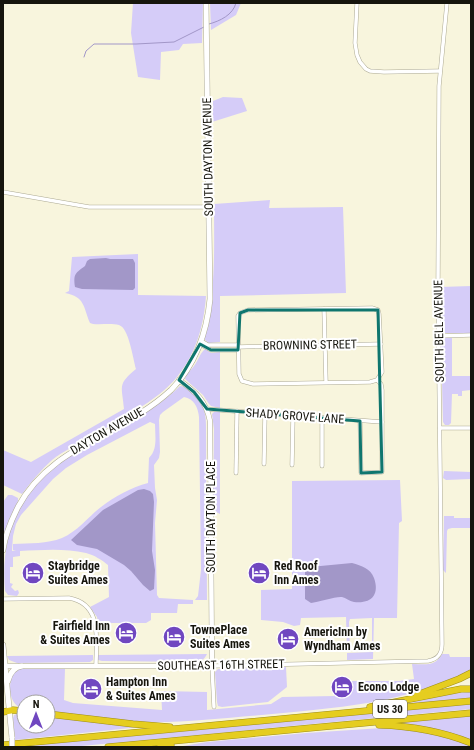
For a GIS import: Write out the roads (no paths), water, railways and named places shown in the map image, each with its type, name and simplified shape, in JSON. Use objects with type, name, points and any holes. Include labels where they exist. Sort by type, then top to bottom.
[{"type":"highway","points":[[378,706],[427,692],[459,680],[471,673]]},
{"type":"highway","points":[[3,745],[309,716],[378,706],[461,689],[471,689]]},
{"type":"highway","name":"US 30","points":[[309,716],[471,701]]},
{"type":"highway","name":"US 30","points":[[310,728],[471,713]]},
{"type":"highway","points":[[56,715],[133,724],[163,725],[179,728]]},
{"type":"highway","points":[[108,747],[310,728],[372,725],[426,729],[471,742]]},
{"type":"highway","points":[[160,747],[224,736]]},
{"type":"main road","name":"SOUTH DAYTON AVENUE","points":[[206,3],[210,273],[209,311]]},
{"type":"main road","name":"DAYTON AVENUE","points":[[3,550],[8,529],[14,514],[23,499],[43,474],[69,454],[157,402],[179,380],[200,343],[209,311]]},
{"type":"main road","points":[[3,645],[7,688]]},
{"type":"main road","points":[[12,747],[12,738],[6,711],[7,688],[9,676],[12,671],[22,666]]},
{"type":"street","points":[[357,3],[355,43],[358,59],[363,66],[370,71],[384,72],[440,71]]},
{"type":"street","name":"SOUTH BELL AVENUE","points":[[437,657],[440,654],[442,644],[439,336],[439,86],[447,3]]},
{"type":"street","points":[[3,192],[95,208],[209,207]]},
{"type":"street","points":[[372,308],[378,310],[382,372],[377,380],[370,382],[253,384],[242,381],[239,374],[238,347],[238,316],[240,313],[248,310],[324,309],[372,308]]},
{"type":"street","points":[[324,309],[326,382]]},
{"type":"street","points":[[439,336],[471,335]]},
{"type":"street","name":"BROWNING STREET","points":[[200,343],[238,347],[381,344]]},
{"type":"street","points":[[179,380],[194,392],[208,409]]},
{"type":"street","points":[[360,421],[361,474],[382,472],[382,390],[381,384],[377,380]]},
{"type":"street","name":"SHADY GROVE LANE","points":[[208,409],[382,422]]},
{"type":"street","name":"SOUTH DAYTON PLACE","points":[[208,409],[210,421],[212,666]]},
{"type":"street","points":[[236,473],[237,412]]},
{"type":"street","points":[[264,464],[265,414]]},
{"type":"street","points":[[292,465],[293,416]]},
{"type":"street","points":[[322,418],[322,466]]},
{"type":"street","points":[[440,428],[471,428]]},
{"type":"street","points":[[3,598],[69,598],[75,599],[84,604],[91,610],[94,620],[96,666]]},
{"type":"street","name":"SOUTHEAST 16TH STREET","points":[[4,666],[212,666],[428,661],[434,660],[437,657]]},
{"type":"street","points":[[212,666],[214,707]]},
{"type":"waterway","points":[[209,24],[222,19],[229,14],[236,3]]},
{"type":"waterway","points":[[84,57],[86,51],[94,44],[174,42],[204,27]]},
{"type":"place","name":"Staybridge Suites Ames","points":[[33,573]]},
{"type":"place","name":"Red Roof Inn Ames","points":[[259,573]]},
{"type":"place","name":"Fairfield Inn & Suites Ames","points":[[126,633]]},
{"type":"place","name":"TownePlace Suites Ames","points":[[174,637]]},
{"type":"place","name":"AmericInn by Wyndham Ames","points":[[288,639]]},
{"type":"place","name":"Econo Lodge","points":[[342,687]]},
{"type":"place","name":"Hampton Inn & Suites Ames","points":[[91,689]]}]
